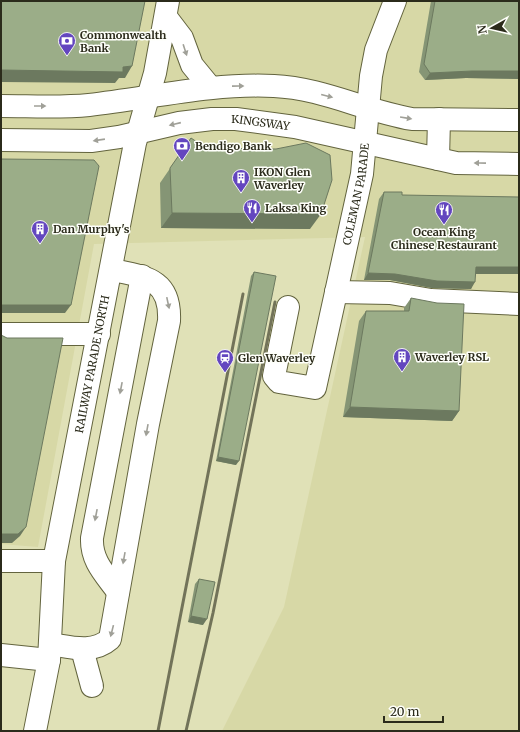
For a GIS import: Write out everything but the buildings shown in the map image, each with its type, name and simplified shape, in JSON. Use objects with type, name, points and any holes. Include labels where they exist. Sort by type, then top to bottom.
[{"type":"street","name":"COLEMAN PARADE","points":[[288,307],[274,376],[279,382],[315,388],[362,174],[371,76],[378,43],[395,1]]},
{"type":"street","points":[[167,9],[182,38],[192,65],[210,87]]},
{"type":"street","name":"RAILWAY PARADE NORTH","points":[[35,731],[49,652],[54,562],[138,133],[150,96],[167,9]]},
{"type":"street","points":[[1,106],[88,105],[210,87],[266,86],[289,88],[344,100],[397,116],[439,119],[519,120]]},
{"type":"street","name":"KINGSWAY","points":[[1,140],[91,141],[200,120],[236,119],[281,124],[456,163],[519,164]]},
{"type":"street","points":[[438,159],[439,119]]},
{"type":"street","points":[[1,654],[49,652],[82,649],[103,645],[110,639],[114,628],[118,592],[169,321],[169,306],[164,291],[142,276],[112,270]]},
{"type":"street","points":[[118,592],[95,561],[92,550],[92,538],[142,276]]},
{"type":"street","points":[[336,292],[390,293],[431,300],[519,304]]},
{"type":"street","points":[[1,334],[99,334]]},
{"type":"street","points":[[1,561],[54,562]]},
{"type":"street","points":[[82,649],[92,686]]},
{"type":"shaded area","points":[[1,1],[519,1],[519,731],[222,731],[284,607],[365,237],[94,244],[38,547],[1,544]]},
{"type":"railway","points":[[158,731],[243,294]]},
{"type":"railway","points":[[186,731],[213,613],[275,302]]},
{"type":"place","name":"Commonwealth Bank","points":[[67,56]]},
{"type":"place","name":"Bendigo Bank","points":[[182,161]]},
{"type":"place","name":"IKON Glen Waverley","points":[[241,193]]},
{"type":"place","name":"Laksa King","points":[[252,223]]},
{"type":"place","name":"Ocean King Chinese Restaurant","points":[[444,225]]},
{"type":"place","name":"Dan Murphy's","points":[[40,244]]},
{"type":"place","name":"Waverley RSL","points":[[402,372]]},
{"type":"place","name":"Glen Waverley","points":[[225,373]]}]
